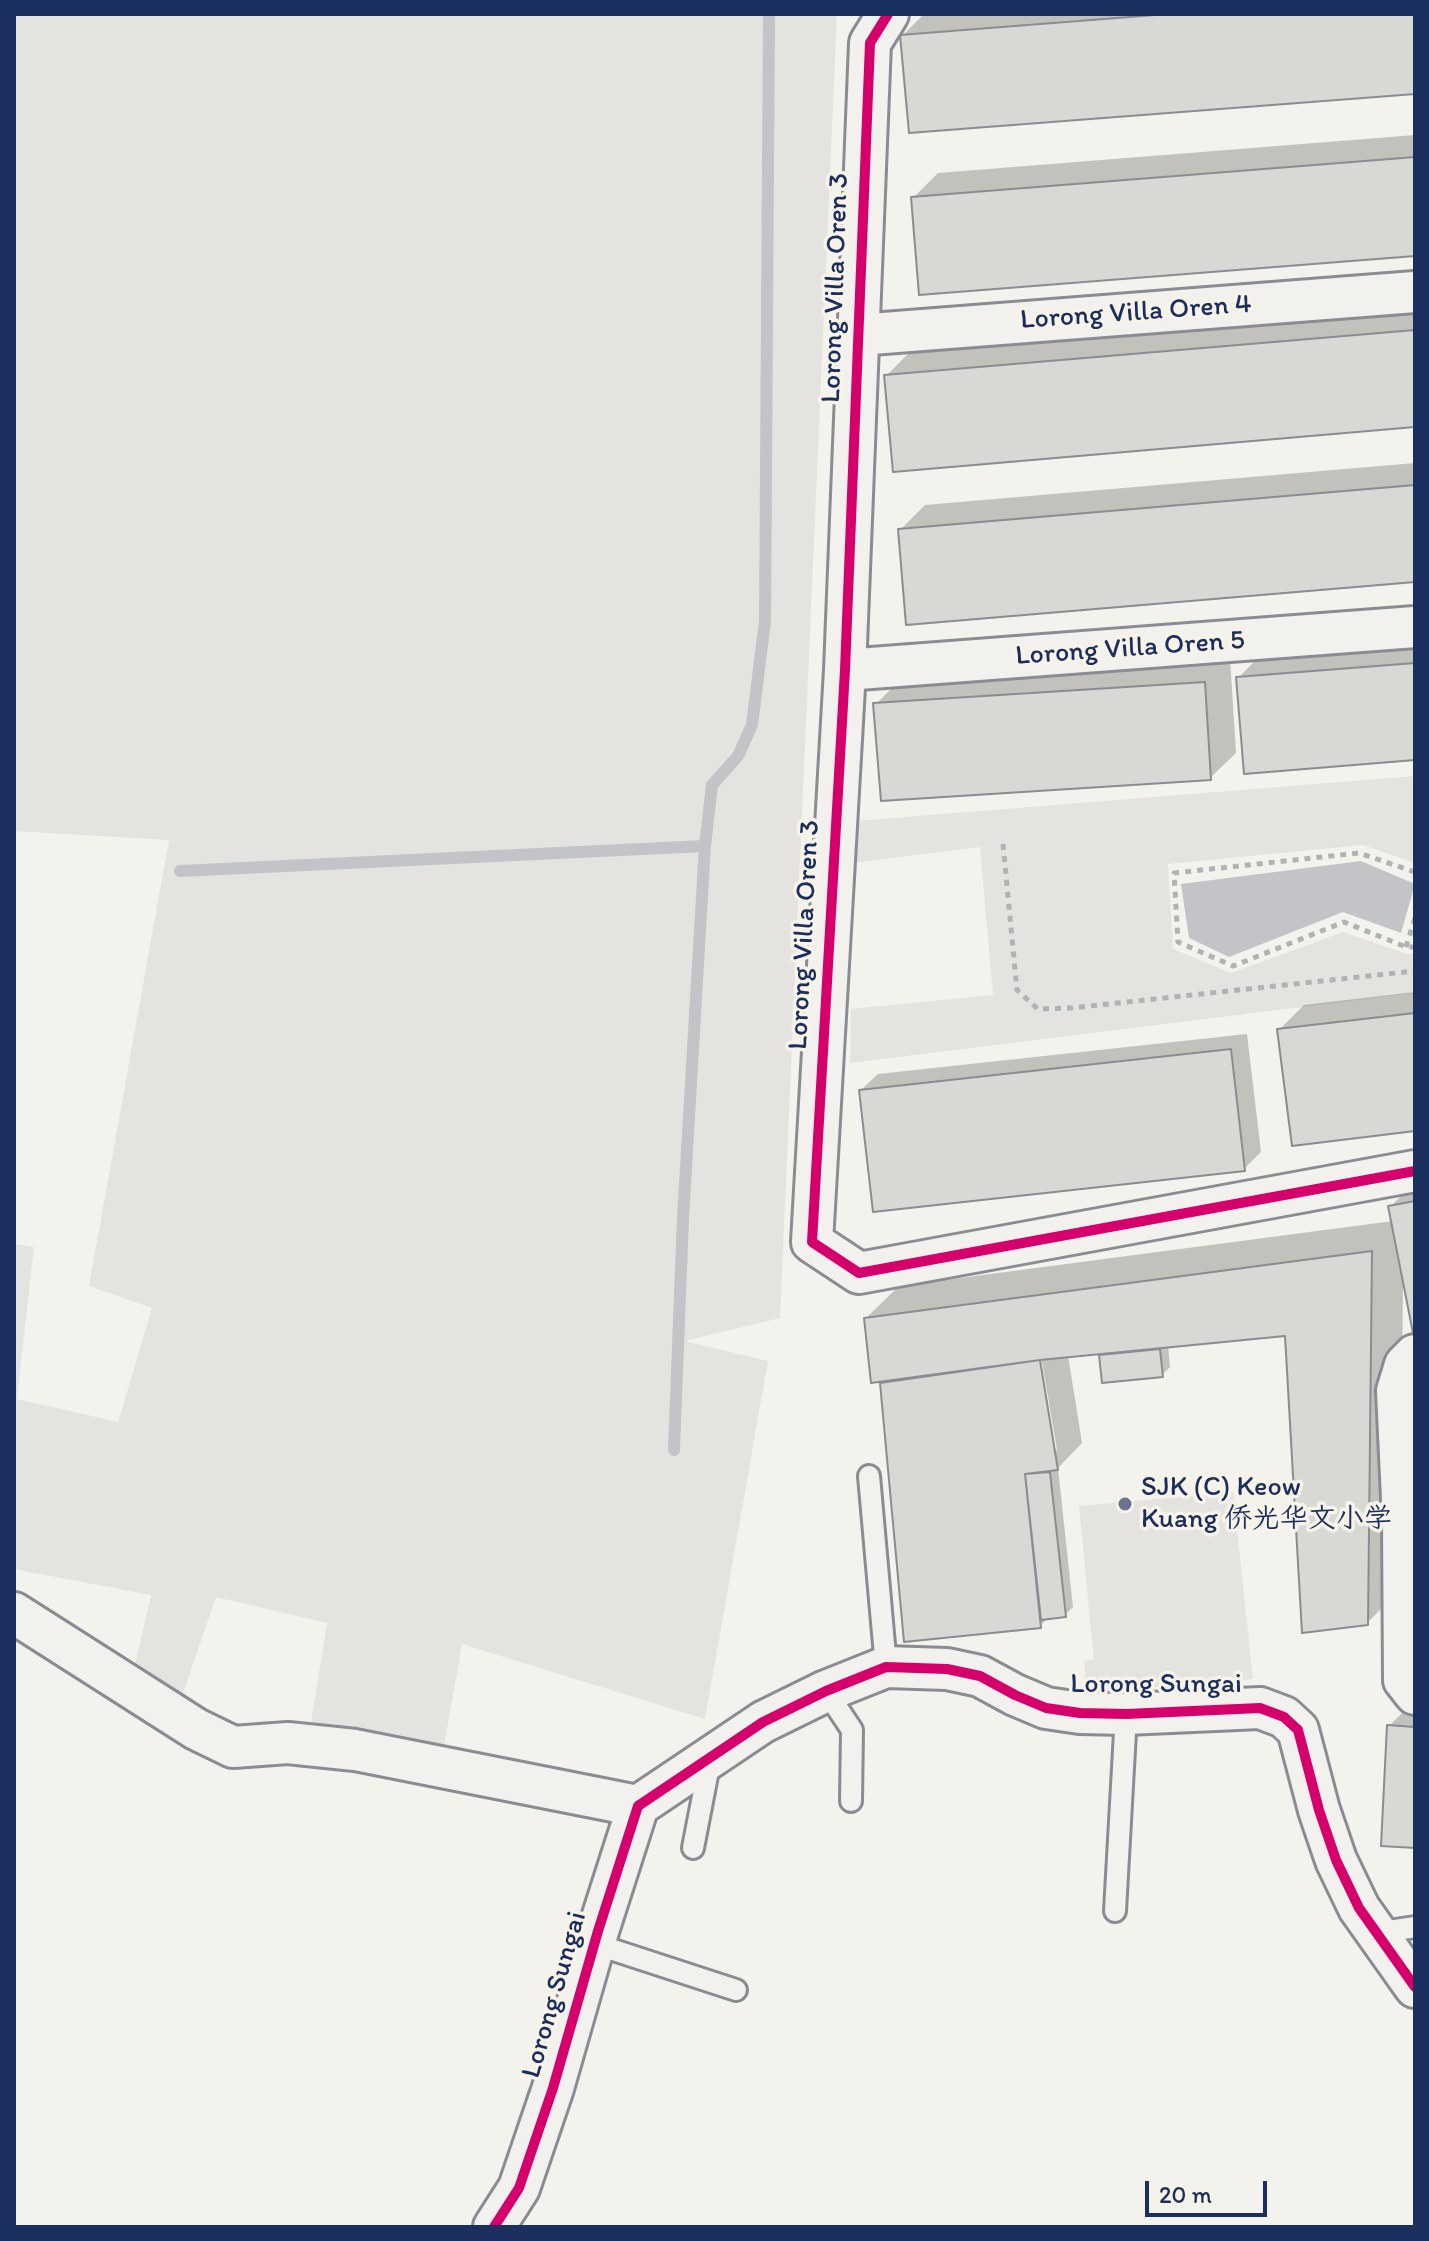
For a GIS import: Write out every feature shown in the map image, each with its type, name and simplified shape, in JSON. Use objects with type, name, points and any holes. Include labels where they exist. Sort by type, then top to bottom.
[{"type":"street","name":"Lorong Villa Oren 3","points":[[888,14],[870,43],[845,670],[812,1242],[859,1273],[1415,1171]]},
{"type":"street","name":"Lorong Villa Oren 4","points":[[858,335],[1415,292]]},
{"type":"street","name":"Lorong Villa Oren 5","points":[[845,670],[1415,627]]},
{"type":"street","points":[[1415,1355],[1405,1365],[1397,1391],[1403,1520],[1404,1680],[1415,1694]]},
{"type":"street","points":[[14,1613],[196,1729],[233,1747],[288,1743],[355,1750],[638,1806]]},
{"type":"street","name":"Lorong Sungai","points":[[494,2227],[519,2188],[553,2088],[638,1806],[763,1722],[826,1691],[886,1667],[947,1669],[980,1676],[1046,1708],[1080,1713],[1260,1708],[1284,1717],[1298,1730],[1336,1860],[1359,1908],[1396,1930],[1415,1987]]},
{"type":"lane","points":[[869,1476],[886,1667]]},
{"type":"lane","points":[[826,1691],[852,1730],[851,1801]]},
{"type":"lane","points":[[1115,1911],[1126,1714]]},
{"type":"lane","points":[[693,1848],[711,1757]]},
{"type":"lane","points":[[595,1944],[736,1990]]},
{"type":"path","points":[[1003,844],[1017,990],[1038,1009],[1415,971]]},
{"type":"path","points":[[1415,872],[1359,853],[1174,873],[1178,942],[1233,966],[1344,922],[1406,947],[1415,947]]},
{"type":"path","points":[[1406,947],[1415,918]]},
{"type":"shaded area","points":[[14,14],[837,14],[780,1318],[685,1341],[768,1361],[705,1719],[462,1644],[443,1752],[311,1722],[327,1623],[216,1597],[181,1699],[135,1665],[151,1595],[14,1569],[14,1244],[34,1247],[17,1399],[118,1422],[152,1308],[89,1286],[169,840],[14,831]]},
{"type":"shaded area","points":[[1415,776],[1415,863],[1363,845],[1168,864],[1173,949],[1231,973],[1343,932],[1415,954],[1415,993],[850,1063],[851,1009],[993,995],[980,847],[852,863],[856,821]]},
{"type":"shaded area","points":[[1361,861],[1415,884],[1401,933],[1343,912],[1229,957],[1189,938],[1181,884]]},
{"type":"shaded area","points":[[1233,1492],[1253,1679],[1087,1693],[1084,1661],[1094,1660],[1079,1506]]},
{"type":"building","points":[[1168,14],[1415,14],[1415,94],[909,133],[900,35]]},
{"type":"building","points":[[1415,157],[1415,256],[919,295],[911,197]]},
{"type":"building","points":[[1415,330],[1415,427],[893,472],[884,375]]},
{"type":"building","points":[[1415,485],[1415,582],[906,625],[898,529]]},
{"type":"building","points":[[1415,663],[1415,760],[1244,774],[1236,677]]},
{"type":"building","points":[[1205,682],[1211,780],[881,801],[873,703]]},
{"type":"building","points":[[1415,1013],[1415,1131],[1292,1146],[1277,1029]]},
{"type":"building","points":[[1231,1049],[1245,1171],[873,1212],[859,1090]]},
{"type":"building","points":[[1415,1201],[1415,1333],[1413,1333],[1388,1206]]},
{"type":"building","points":[[1372,1251],[1368,1625],[1302,1633],[1285,1336],[1040,1360],[871,1383],[864,1318]]},
{"type":"building","points":[[1160,1349],[1163,1377],[1102,1383],[1099,1355]]},
{"type":"building","points":[[1040,1360],[1058,1470],[1025,1474],[1041,1628],[904,1642],[880,1383]]},
{"type":"building","points":[[1050,1472],[1066,1617],[1041,1620],[1025,1474]]},
{"type":"building","points":[[1387,1725],[1415,1727],[1415,1848],[1381,1846]]},
{"type":"waterway","points":[[674,1450],[683,1218],[705,846],[712,785],[738,756],[752,725],[765,621],[769,14]]},
{"type":"waterway","points":[[180,871],[705,846]]},
{"type":"cycle path","points":[[888,14],[870,43],[845,670],[812,1242],[859,1273],[1415,1171]]},
{"type":"cycle path","points":[[494,2227],[519,2188],[553,2088],[638,1806],[763,1722],[826,1691],[886,1667],[947,1669],[980,1676],[1046,1708],[1080,1713],[1260,1708],[1284,1717],[1298,1730],[1336,1860],[1359,1908],[1415,1987]]},
{"type":"place","name":"SJK (C) Keow Kuang 侨光华文小学","points":[[1125,1504]]}]
